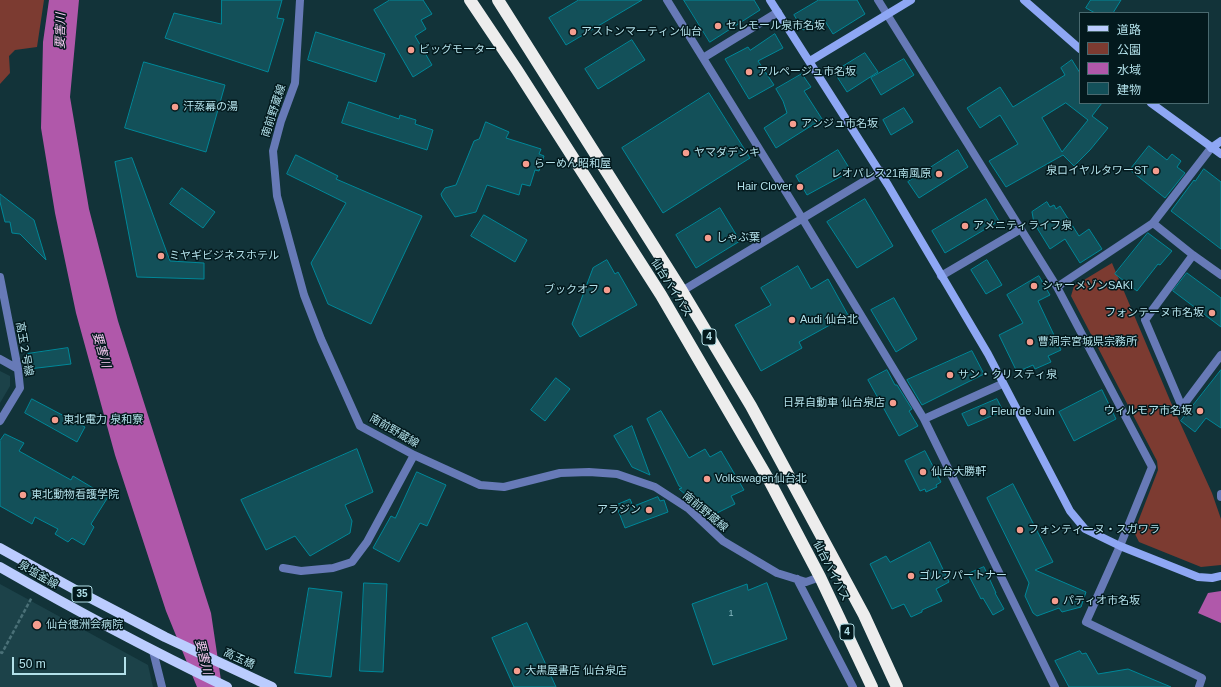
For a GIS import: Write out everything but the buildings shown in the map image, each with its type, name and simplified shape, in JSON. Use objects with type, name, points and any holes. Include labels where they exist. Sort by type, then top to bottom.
[{"type":"highway","name":"仙台バイパス","points":[[470,0],[517,70],[661,295],[770,482],[820,577],[872,687]]},
{"type":"highway","name":"仙台バイパス","points":[[498,0],[682,291],[751,406],[842,572],[864,615],[897,687]]},
{"type":"main road","name":"高玉橋","points":[[0,548],[165,637],[272,687]]},
{"type":"main road","name":"泉塩釜線","points":[[0,567],[64,604],[170,660],[227,687]]},
{"type":"street","name":"南前野蔵線","points":[[300,0],[295,84],[281,121],[273,151],[277,196],[304,295],[321,339],[360,426],[414,456],[480,486],[504,487],[560,473],[589,472],[617,474],[654,487],[689,509],[723,541],[777,573],[806,582],[820,577]]},
{"type":"street","points":[[667,0],[924,419],[1055,687]]},
{"type":"street","points":[[770,0],[881,171],[941,276],[988,354],[1002,384],[1070,511],[1085,529],[1120,546],[1198,577],[1212,578],[1221,576]]},
{"type":"street","points":[[878,0],[1057,287],[1152,467],[1120,546],[1086,622],[1202,678],[1199,687]]},
{"type":"street","points":[[810,61],[911,0]]},
{"type":"street","points":[[1024,0],[1079,48]]},
{"type":"street","points":[[703,58],[778,12]]},
{"type":"street","points":[[1152,104],[1221,154]]},
{"type":"street","points":[[1057,287],[1153,223],[1211,148],[1221,141]]},
{"type":"street","points":[[682,291],[881,171]]},
{"type":"street","points":[[1153,223],[1221,275]]},
{"type":"street","points":[[941,276],[1021,229]]},
{"type":"street","points":[[1193,255],[1145,320],[1182,407],[1221,355]]},
{"type":"street","name":"高玉２号線","points":[[0,276],[18,369],[20,388],[0,421]]},
{"type":"street","points":[[0,359],[18,369]]},
{"type":"street","points":[[924,419],[1002,384]]},
{"type":"street","points":[[283,568],[301,571],[333,568],[352,562],[367,542],[414,456]]},
{"type":"street","points":[[797,579],[853,687]]},
{"type":"street","points":[[154,651],[162,687]]},
{"type":"path","points":[[0,652],[2,653],[32,597]]},
{"type":"shaded area","points":[[0,371],[10,376],[10,386],[0,403]]},
{"type":"shaded area","name":"仙台徳洲会病院","points":[[0,584],[148,665],[153,687],[0,687]]},
{"type":"green space","points":[[0,0],[44,0],[37,47],[15,50],[9,56],[10,73],[0,84]]},
{"type":"green space","points":[[1112,263],[1172,405],[1212,493],[1221,519],[1221,565],[1201,567],[1139,542],[1134,532],[1158,470],[1157,461],[1071,296],[1074,286]]},
{"type":"water","name":"要害川","points":[[49,0],[79,0],[70,97],[89,209],[118,321],[211,613],[222,687],[197,687],[166,611],[115,455],[76,313],[55,213],[41,128],[43,42]]},
{"type":"water","points":[[1221,591],[1221,623],[1198,613],[1208,593]]},
{"type":"place","name":"セレモール泉市名坂","points":[[718,26]]},
{"type":"place","name":"アストンマーティン仙台","points":[[573,32]]},
{"type":"place","name":"ビッグモーター","points":[[411,50]]},
{"type":"place","name":"アルページュ市名坂","points":[[749,72]]},
{"type":"place","name":"汗蒸幕の湯","points":[[175,107]]},
{"type":"place","name":"アンジュ市名坂","points":[[793,124]]},
{"type":"place","name":"ヤマダデンキ","points":[[686,153]]},
{"type":"place","name":"らーめん昭和屋","points":[[526,164]]},
{"type":"place","name":"泉ロイヤルタワーST","points":[[1156,171]]},
{"type":"place","name":"レオパレス21南風原","points":[[939,174]]},
{"type":"place","name":"Hair Clover","points":[[800,187]]},
{"type":"place","name":"アメニティライフ泉","points":[[965,226]]},
{"type":"place","name":"しゃぶ葉","points":[[708,238]]},
{"type":"place","name":"ミヤギビジネスホテル","points":[[161,256]]},
{"type":"place","name":"シャーメゾンSAKI","points":[[1034,286]]},
{"type":"place","name":"ブックオフ","points":[[607,290]]},
{"type":"place","name":"フォンテーヌ市名坂","points":[[1212,313]]},
{"type":"place","name":"Audi 仙台北","points":[[792,320]]},
{"type":"place","name":"曹洞宗宮城県宗務所","points":[[1030,342]]},
{"type":"place","name":"サン・クリスティ泉","points":[[950,375]]},
{"type":"place","name":"日昇自動車 仙台泉店","points":[[893,403]]},
{"type":"place","name":"ウィルモア市名坂","points":[[1200,411]]},
{"type":"place","name":"Fleur de Juin","points":[[983,412]]},
{"type":"place","name":"東北電力 泉和寮","points":[[55,420]]},
{"type":"place","name":"仙台大勝軒","points":[[923,472]]},
{"type":"place","name":"Volkswagen仙台北","points":[[707,479]]},
{"type":"place","name":"東北動物看護学院","points":[[23,495]]},
{"type":"place","name":"アラジン","points":[[649,510]]},
{"type":"place","name":"フォンティーヌ・スガワラ","points":[[1020,530]]},
{"type":"place","name":"ゴルフパートナー","points":[[911,576]]},
{"type":"place","name":"パティオ市名坂","points":[[1055,601]]},
{"type":"place","name":"仙台徳洲会病院","points":[[37,625]]},
{"type":"place","name":"大黒屋書店 仙台泉店","points":[[517,671]]}]
